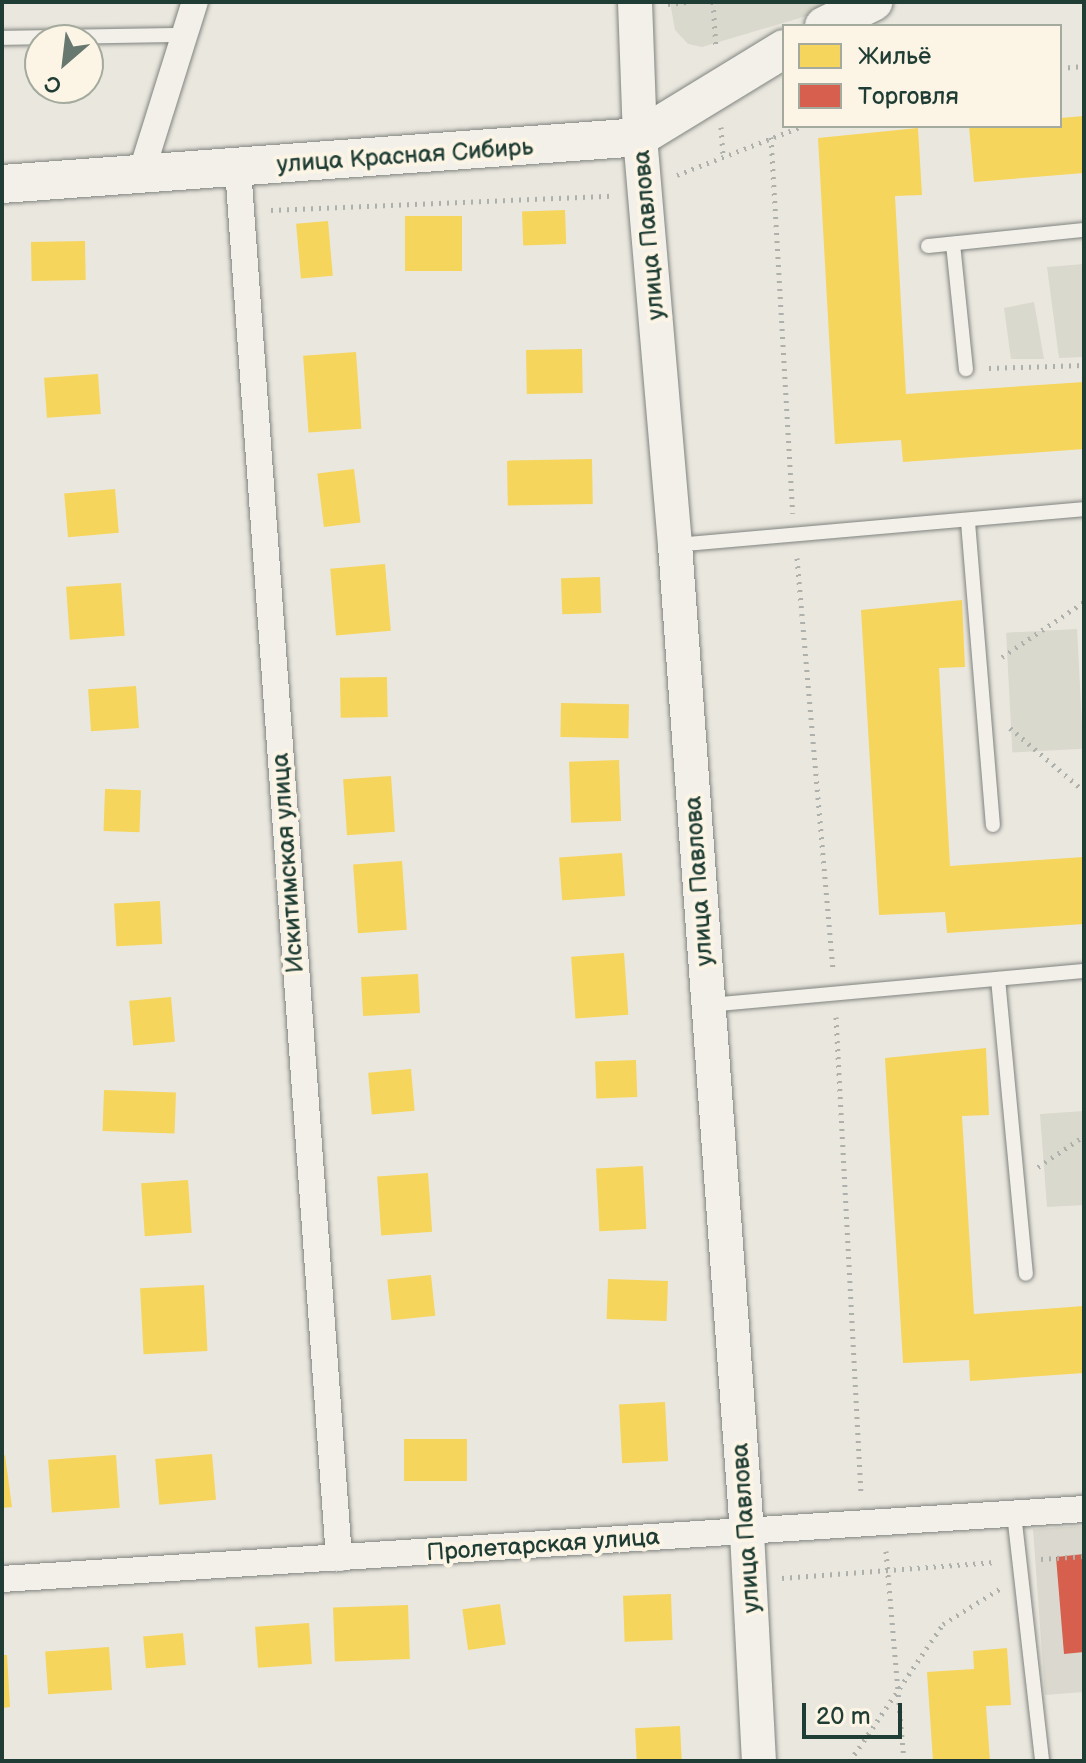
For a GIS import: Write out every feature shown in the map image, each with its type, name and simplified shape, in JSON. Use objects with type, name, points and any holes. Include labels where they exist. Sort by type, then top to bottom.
[{"type":"main road","points":[[828,24],[873,2]]},
{"type":"main road","name":"улица Красная Сибирь","points":[[2,184],[140,177],[640,137],[782,50]]},
{"type":"street","points":[[140,177],[182,35],[195,2]]},
{"type":"street","name":"улица Павлова","points":[[635,2],[640,137],[675,545],[747,1533],[759,1761]]},
{"type":"street","name":"Искитимская улица","points":[[238,169],[339,1558]]},
{"type":"street","name":"Пролетарская улица","points":[[2,1579],[1084,1509]]},
{"type":"lane","points":[[2,38],[182,35]]},
{"type":"lane","points":[[928,246],[1084,230]]},
{"type":"lane","points":[[953,244],[966,369]]},
{"type":"lane","points":[[675,545],[968,522],[1084,509]]},
{"type":"lane","points":[[968,522],[993,825]]},
{"type":"lane","points":[[708,1005],[1084,971]]},
{"type":"lane","points":[[998,979],[1026,1274]]},
{"type":"lane","points":[[1014,1514],[1042,1761]]},
{"type":"path","points":[[1062,68],[1084,66]]},
{"type":"path","points":[[678,175],[797,128]]},
{"type":"path","points":[[771,137],[795,535],[835,994],[863,1525],[887,1552],[904,1761]]},
{"type":"path","points":[[258,211],[603,195]]},
{"type":"path","points":[[966,369],[1084,365]]},
{"type":"path","points":[[980,672],[1084,602]]},
{"type":"path","points":[[983,708],[1084,791]]},
{"type":"path","points":[[1017,1181],[1084,1136]]},
{"type":"path","points":[[780,1578],[889,1570],[1020,1567],[1045,1559],[1084,1556]]},
{"type":"path","points":[[850,1761],[943,1624],[1020,1567],[1045,1559]]},
{"type":"shaded area","points":[[670,2],[850,3],[702,47],[688,44],[675,30]]},
{"type":"shaded area","points":[[1084,264],[1084,357],[1059,358],[1047,267]]},
{"type":"shaded area","points":[[1034,302],[1044,359],[1011,359],[1004,308]]},
{"type":"shaded area","points":[[1077,629],[1083,749],[1012,753],[1006,633]]},
{"type":"shaded area","points":[[1084,1111],[1084,1205],[1047,1207],[1040,1114]]},
{"type":"shaded area","points":[[1084,1526],[1084,1692],[1045,1695],[1033,1529]]},
{"type":"building: Жильё","points":[[1084,116],[1084,173],[974,182],[969,128],[1062,128],[1062,118]]},
{"type":"building: Жильё","points":[[918,128],[922,195],[895,196],[906,394],[1084,382],[1084,449],[903,462],[901,440],[835,444],[818,138]]},
{"type":"building: Жильё","points":[[565,210],[566,244],[523,245],[522,212]]},
{"type":"building: Жильё","points":[[405,216],[462,216],[462,271],[405,271]]},
{"type":"building: Жильё","points":[[328,221],[333,276],[301,279],[296,224]]},
{"type":"building: Жильё","points":[[85,241],[86,280],[32,281],[31,242]]},
{"type":"building: Жильё","points":[[582,349],[583,393],[527,394],[526,350]]},
{"type":"building: Жильё","points":[[356,352],[361,429],[309,433],[303,356]]},
{"type":"building: Жильё","points":[[98,374],[101,414],[47,418],[44,378]]},
{"type":"building: Жильё","points":[[592,459],[593,504],[508,505],[507,460]]},
{"type":"building: Жильё","points":[[354,469],[361,523],[324,527],[317,474]]},
{"type":"building: Жильё","points":[[115,489],[119,533],[68,537],[64,493]]},
{"type":"building: Жильё","points":[[385,564],[391,631],[336,636],[330,569]]},
{"type":"building: Жильё","points":[[600,577],[601,613],[562,614],[561,578]]},
{"type":"building: Жильё","points":[[121,583],[125,636],[70,640],[66,587]]},
{"type":"building: Жильё","points":[[962,600],[965,667],[939,668],[950,866],[1084,857],[1084,924],[947,933],[945,912],[879,915],[861,610]]},
{"type":"building: Жильё","points":[[387,677],[388,717],[341,718],[340,678]]},
{"type":"building: Жильё","points":[[136,686],[139,728],[91,731],[88,689]]},
{"type":"building: Жильё","points":[[561,703],[629,704],[628,738],[560,737]]},
{"type":"building: Жильё","points":[[619,760],[621,821],[571,823],[569,762]]},
{"type":"building: Жильё","points":[[391,776],[395,832],[347,835],[343,779]]},
{"type":"building: Жильё","points":[[105,789],[141,790],[140,832],[104,831]]},
{"type":"building: Жильё","points":[[622,853],[625,896],[562,900],[559,857]]},
{"type":"building: Жильё","points":[[402,861],[407,930],[358,933],[353,864]]},
{"type":"building: Жильё","points":[[160,901],[162,944],[116,946],[114,903]]},
{"type":"building: Жильё","points":[[624,953],[628,1015],[575,1019],[571,957]]},
{"type":"building: Жильё","points":[[418,974],[420,1013],[363,1016],[361,977]]},
{"type":"building: Жильё","points":[[171,997],[175,1042],[133,1045],[129,1001]]},
{"type":"building: Жильё","points":[[986,1048],[989,1115],[962,1116],[974,1314],[1084,1306],[1084,1373],[970,1381],[969,1360],[903,1363],[885,1058]]},
{"type":"building: Жильё","points":[[636,1060],[637,1097],[596,1098],[595,1061]]},
{"type":"building: Жильё","points":[[411,1069],[415,1111],[372,1115],[368,1073]]},
{"type":"building: Жильё","points":[[104,1090],[176,1093],[175,1133],[103,1131]]},
{"type":"building: Жильё","points":[[643,1166],[646,1229],[599,1231],[596,1168]]},
{"type":"building: Жильё","points":[[428,1173],[432,1232],[381,1235],[377,1177]]},
{"type":"building: Жильё","points":[[188,1180],[192,1233],[145,1236],[141,1183]]},
{"type":"building: Жильё","points":[[431,1275],[435,1316],[392,1320],[387,1280]]},
{"type":"building: Жильё","points":[[608,1279],[668,1281],[667,1321],[607,1319]]},
{"type":"building: Жильё","points":[[204,1285],[207,1351],[144,1354],[140,1288]]},
{"type":"building: Жильё","points":[[665,1402],[668,1461],[622,1463],[619,1404]]},
{"type":"building: Жильё","points":[[404,1439],[467,1439],[467,1481],[404,1481]]},
{"type":"building: Жильё","points":[[212,1454],[216,1500],[159,1505],[155,1459]]},
{"type":"building: Жильё","points":[[5,1455],[12,1507],[2,1508],[2,1456]]},
{"type":"building: Жильё","points":[[116,1455],[120,1508],[52,1513],[48,1460]]},
{"type":"building: Жильё","points":[[671,1594],[673,1640],[625,1642],[623,1596]]},
{"type":"building: Жильё","points":[[500,1604],[506,1645],[468,1650],[462,1609]]},
{"type":"building: Жильё","points":[[408,1605],[410,1659],[335,1662],[333,1608]]},
{"type":"building: Жильё","points":[[309,1623],[312,1664],[258,1668],[255,1627]]},
{"type":"building: Жильё","points":[[183,1633],[186,1665],[146,1668],[143,1636]]},
{"type":"building: Жильё","points":[[109,1647],[112,1690],[48,1694],[45,1651]]},
{"type":"building: Жильё","points":[[1007,1648],[1011,1705],[986,1706],[990,1761],[933,1761],[927,1672],[974,1669],[973,1651]]},
{"type":"building: Жильё","points":[[2,1655],[7,1655],[10,1707],[2,1708]]},
{"type":"building: Жильё","points":[[680,1726],[682,1761],[637,1761],[635,1728]]},
{"type":"building: Торговля","points":[[1084,1554],[1084,1652],[1064,1654],[1056,1557]]}]
